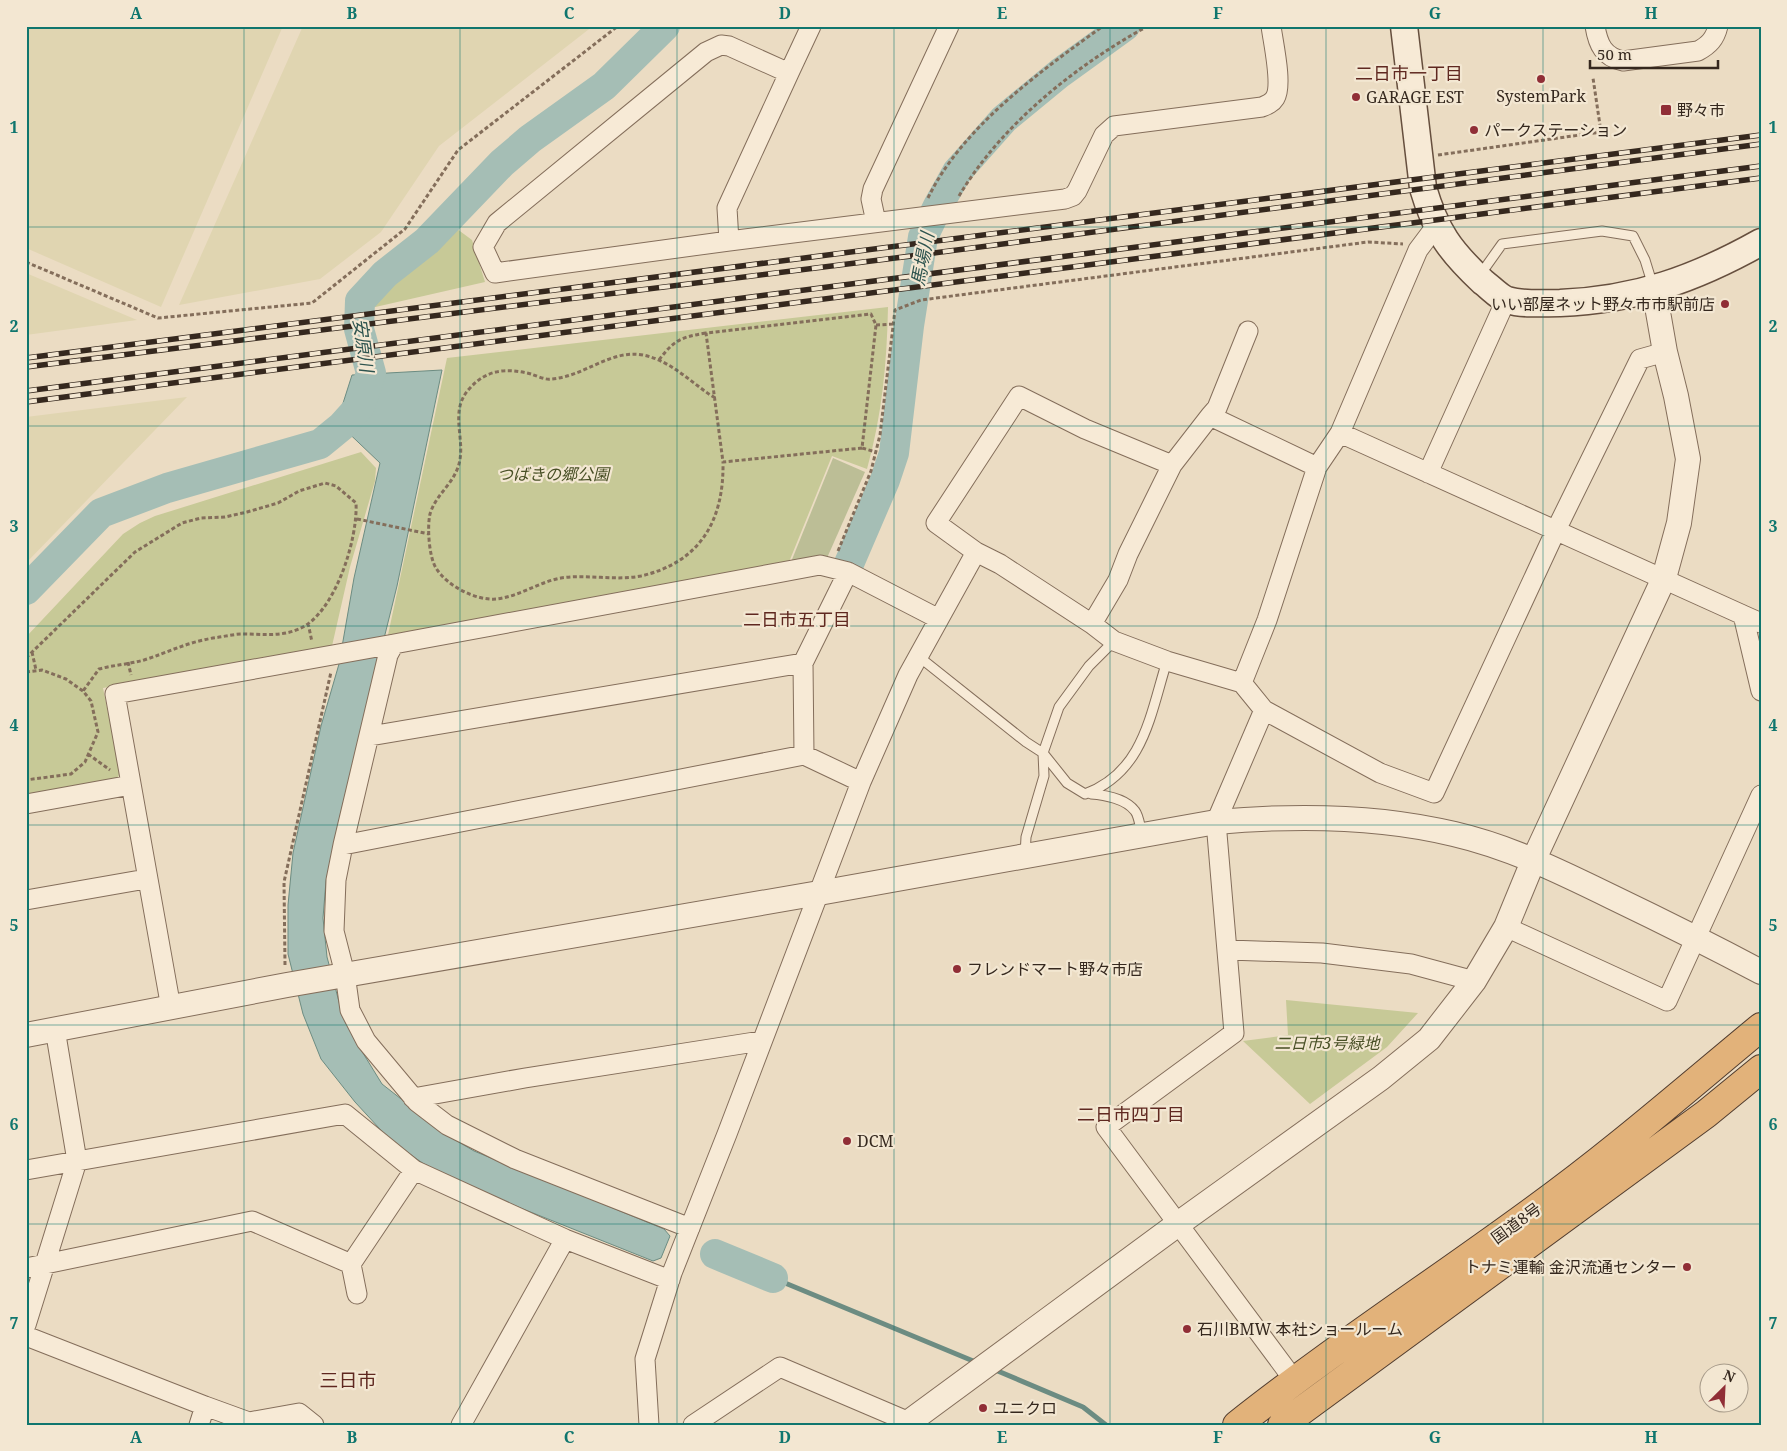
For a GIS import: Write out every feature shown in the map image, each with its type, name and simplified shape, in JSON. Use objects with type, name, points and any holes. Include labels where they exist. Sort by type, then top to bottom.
[{"type":"highway","name":"国道8号","points":[[1237,1425],[1294,1380],[1535,1210],[1625,1141],[1761,1027]]},
{"type":"highway","name":"国道8号","points":[[1282,1425],[1698,1120],[1761,1069]]},
{"type":"main road","points":[[1404,26],[1429,236],[1452,251],[1478,277],[1506,300],[1536,304],[1622,298],[1716,267],[1759,245]]},
{"type":"street","points":[[729,240],[728,208],[812,26]]},
{"type":"street","points":[[876,222],[871,199],[873,188],[949,26]]},
{"type":"street","points":[[789,73],[729,46],[713,48],[497,223],[483,247],[495,273],[729,240],[1065,199],[1073,196],[1104,135],[1114,126],[1262,107],[1270,104],[1274,100],[1278,86],[1271,26]]},
{"type":"street","points":[[1595,26],[1597,40],[1604,52],[1613,59],[1623,61],[1698,51],[1708,45],[1715,36],[1718,26]]},
{"type":"street","points":[[1242,683],[1266,620],[1317,467],[1340,433],[1429,236]]},
{"type":"street","points":[[693,1425],[780,1367],[907,1423],[1380,1078],[1429,1039],[1474,981],[1506,927],[1534,859],[1664,578],[1680,523],[1688,460],[1654,289]]},
{"type":"street","points":[[1428,473],[1506,300]]},
{"type":"street","points":[[1092,624],[1118,580],[1128,554],[1172,465],[1217,408],[1248,331]]},
{"type":"street","points":[[1172,465],[1085,429],[1019,396],[936,523],[976,552],[1000,564],[1092,624],[1114,641],[1167,661],[1242,683],[1264,710],[1380,773],[1434,793],[1556,530],[1640,359],[1665,352]]},
{"type":"street","points":[[1210,416],[1317,467]]},
{"type":"street","points":[[1340,433],[1761,623]]},
{"type":"street","points":[[650,1425],[645,1359],[671,1277],[861,782],[937,618],[976,552]]},
{"type":"street","points":[[170,1008],[114,694],[820,565],[840,570],[937,618]]},
{"type":"street","points":[[804,755],[803,663],[840,570]]},
{"type":"street","points":[[1743,615],[1761,690]]},
{"type":"street","points":[[394,644],[388,656],[336,880],[334,930],[346,974],[350,1010],[366,1041],[413,1098],[447,1125],[515,1159],[689,1231]]},
{"type":"street","points":[[370,736],[803,663]]},
{"type":"street","points":[[1264,710],[1216,822],[1234,1033],[1106,1127],[1294,1380]]},
{"type":"street","points":[[343,845],[804,755],[861,782]]},
{"type":"street","points":[[26,804],[131,784]]},
{"type":"street","points":[[1506,927],[1667,1001],[1761,795]]},
{"type":"street","points":[[26,1035],[287,984],[819,893],[1216,822],[1282,816],[1378,821],[1454,834],[1534,859],[1697,938],[1761,972]]},
{"type":"street","points":[[26,900],[146,879]]},
{"type":"street","points":[[1228,950],[1322,952],[1411,964],[1474,981]]},
{"type":"street","points":[[26,1325],[77,1161],[55,1029]]},
{"type":"street","points":[[413,1098],[525,1078],[761,1041]]},
{"type":"street","points":[[26,1170],[345,1114],[414,1170],[565,1239],[671,1277]]},
{"type":"street","points":[[358,1294],[350,1264],[414,1170]]},
{"type":"street","points":[[26,1268],[252,1221],[350,1264]]},
{"type":"street","points":[[461,1425],[565,1239]]},
{"type":"street","points":[[26,1336],[249,1422],[299,1413],[314,1425]]},
{"type":"street","points":[[199,1425],[205,1406]]},
{"type":"lane","points":[[1478,277],[1502,244],[1602,231],[1632,236],[1646,260],[1654,289]]},
{"type":"lane","points":[[1025,856],[1026,837],[1044,776],[1043,753],[1059,707],[1089,666],[1114,641]]},
{"type":"lane","points":[[918,656],[1026,742],[1043,753],[1067,783],[1086,794],[1104,795],[1126,804],[1136,811],[1142,835]]},
{"type":"lane","points":[[1086,794],[1101,788],[1121,773],[1135,756],[1167,661]]},
{"type":"path","points":[[26,262],[158,318],[312,303],[405,229],[458,150],[618,26]]},
{"type":"path","points":[[923,217],[933,189],[964,145],[1017,92],[1103,26]]},
{"type":"path","points":[[949,213],[980,162],[1012,127],[1086,66],[1148,26]]},
{"type":"path","points":[[1438,155],[1601,132],[1593,78]]},
{"type":"path","points":[[1596,99],[1601,101]]},
{"type":"path","points":[[840,570],[871,471],[880,435],[896,310],[921,300],[1368,242],[1429,236]]},
{"type":"path","points":[[659,360],[670,346],[684,336],[870,314],[876,325],[862,448]]},
{"type":"path","points":[[876,325],[894,324]]},
{"type":"path","points":[[706,333],[715,398],[723,462],[723,487],[718,513],[706,537],[676,560],[648,574],[631,578],[584,576],[559,578],[496,599],[474,596],[458,588],[436,568],[429,542],[430,516],[437,498],[450,482],[461,461],[463,444],[458,428],[458,411],[469,389],[489,372],[507,370],[550,380],[576,373],[618,355],[643,355],[668,363],[715,398]]},
{"type":"path","points":[[723,462],[862,448],[876,452]]},
{"type":"path","points":[[26,658],[134,552],[182,523],[201,518],[225,517],[248,512],[278,503],[306,488],[325,483],[336,486],[356,503],[357,519],[335,592],[314,619],[299,629],[272,636],[242,634],[183,644],[143,660],[99,668],[83,691]]},
{"type":"path","points":[[357,519],[429,534]]},
{"type":"path","points":[[32,652],[36,670]]},
{"type":"path","points":[[287,984],[284,951],[284,882],[335,654]]},
{"type":"path","points":[[26,672],[42,670],[66,679],[83,691],[92,701],[98,732],[85,762],[71,774],[26,780]]},
{"type":"shaded area","points":[[26,26],[283,26],[161,307],[26,248]]},
{"type":"shaded area","points":[[303,26],[593,26],[439,146],[381,232],[320,279],[179,305]]},
{"type":"shaded area","points":[[26,273],[137,320],[26,335]]},
{"type":"shaded area","points":[[187,397],[26,563],[26,417]]},
{"type":"green space","points":[[453,226],[472,240],[485,282],[371,308],[379,290],[429,252]]},
{"type":"green space","name":"つばきの郷公園","points":[[888,307],[883,389],[867,469],[832,456],[789,562],[388,635],[447,358]]},
{"type":"green space","points":[[361,452],[376,468],[375,481],[350,567],[332,646],[103,688],[120,771],[117,781],[26,797],[26,637],[123,534],[155,516]]},
{"type":"green space","points":[[833,458],[865,472],[827,558],[791,562]]},
{"type":"green space","name":"二日市3号緑地","points":[[1286,1000],[1418,1013],[1387,1047],[1310,1104],[1243,1041],[1288,1035]]},
{"type":"water","points":[[442,370],[397,586],[341,812],[326,881],[323,918],[327,957],[342,1013],[358,1045],[382,1084],[447,1135],[474,1151],[664,1229],[670,1236],[661,1258],[653,1261],[473,1189],[424,1164],[391,1141],[355,1102],[321,1059],[303,1014],[288,954],[288,905],[293,853],[321,726],[339,664],[354,578],[380,463],[337,422],[352,375]]},
{"type":"waterway","name":"安原川","points":[[26,590],[101,513],[167,488],[320,444],[342,426],[360,406],[371,373],[359,329],[360,301],[385,274],[427,241],[502,163],[530,139],[604,86],[665,26]]},
{"type":"waterway","name":"馬場川","points":[[848,566],[885,480],[894,453],[909,326],[923,237],[938,206],[957,172],[1004,119],[1060,73],[1125,26]]},
{"type":"waterway","name":"馬場川","points":[[715,1254],[773,1278]]},
{"type":"waterway","points":[[773,1278],[978,1363]]},
{"type":"waterway","points":[[993,1369],[1083,1407],[1106,1425]]},
{"type":"railway","points":[[26,358],[1761,135]]},
{"type":"railway","points":[[26,367],[911,256],[1761,144]]},
{"type":"railway","points":[[26,391],[1761,166]]},
{"type":"railway","points":[[26,402],[1761,178]]},
{"type":"place","name":"SystemPark","points":[[1541,79]]},
{"type":"place","name":"GARAGE EST","points":[[1356,97]]},
{"type":"place","name":"野々市","points":[[1666,110]]},
{"type":"place","name":"パークステーション","points":[[1474,130]]},
{"type":"place","name":"いい部屋ネット野々市市駅前店","points":[[1725,304]]},
{"type":"place","name":"フレンドマート野々市店","points":[[957,969]]},
{"type":"place","name":"DCM","points":[[847,1141]]},
{"type":"place","name":"トナミ運輸 金沢流通センター","points":[[1687,1267]]},
{"type":"place","name":"石川BMW 本社ショールーム","points":[[1187,1329]]},
{"type":"place","name":"ユニクロ","points":[[983,1408]]},
{"type":"district","name":"二日市一丁目","points":[[1409,73]]},
{"type":"district","name":"二日市五丁目","points":[[797,619]]},
{"type":"district","name":"二日市四丁目","points":[[1131,1114]]},
{"type":"district","name":"三日市","points":[[348,1380]]}]
